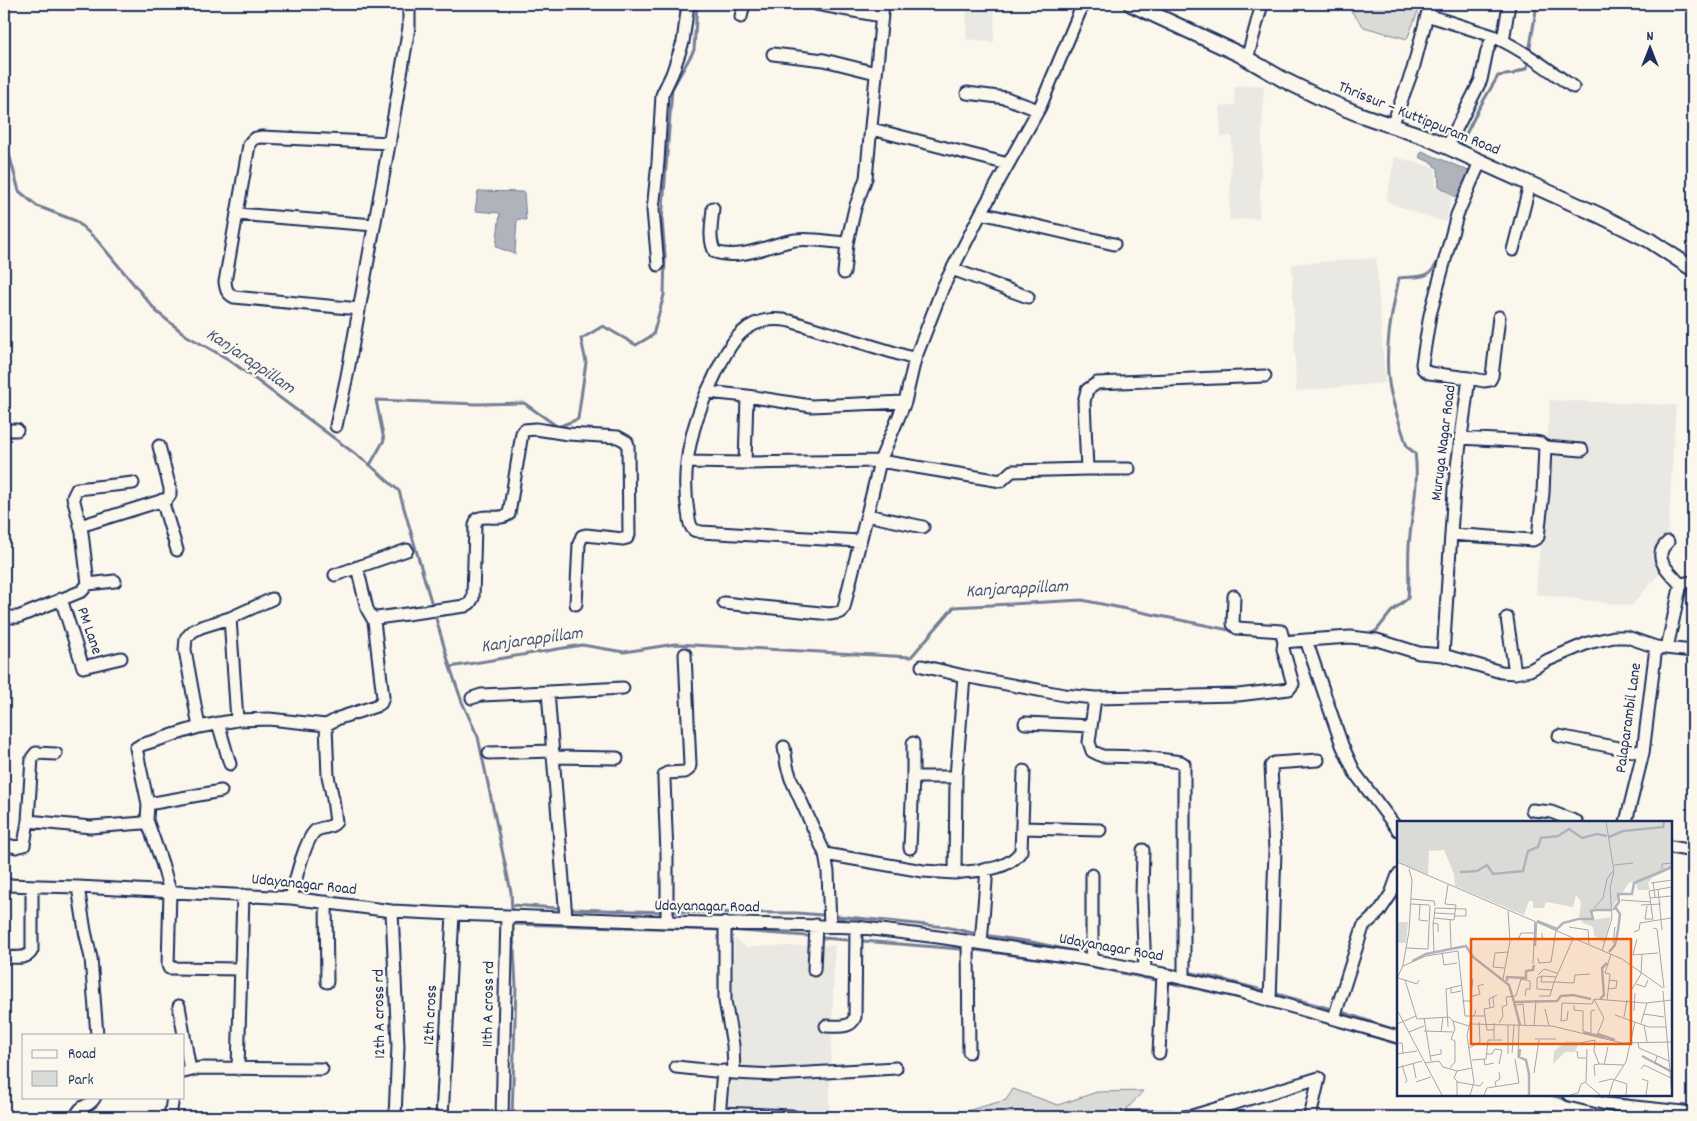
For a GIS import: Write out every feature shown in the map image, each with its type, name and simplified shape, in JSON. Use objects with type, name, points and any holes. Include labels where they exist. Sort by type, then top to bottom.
[{"type":"main road","name":"Thrissur – Kuttippuram Road","points":[[1131,4],[1247,59],[1318,97],[1361,115],[1428,138],[1599,215],[1649,240],[1693,269]]},
{"type":"street","points":[[336,426],[390,143],[409,27],[409,4]]},
{"type":"street","points":[[658,265],[652,210],[658,162],[662,95],[672,74],[683,42],[688,4]]},
{"type":"street","points":[[741,16],[744,4]]},
{"type":"street","points":[[816,4],[882,10],[866,178],[855,208],[847,243],[844,273]]},
{"type":"street","points":[[724,603],[830,614],[841,612],[844,608],[880,461],[905,402],[915,359],[943,287],[981,213],[1038,110],[1083,4]]},
{"type":"street","points":[[1247,59],[1262,4]]},
{"type":"street","points":[[1454,150],[1481,80],[1487,51],[1498,38],[1509,4]]},
{"type":"street","points":[[1392,126],[1413,69],[1428,9],[1498,38],[1529,55],[1573,87]]},
{"type":"street","points":[[772,54],[824,60],[876,73]]},
{"type":"street","points":[[967,93],[1006,98],[1038,110]]},
{"type":"street","points":[[872,129],[1008,164]]},
{"type":"street","points":[[358,309],[234,297],[228,294],[225,282],[249,145],[255,138],[390,143]]},
{"type":"street","name":"Muruga Nagar Road","points":[[1443,655],[1454,489],[1469,378],[1429,373],[1423,369],[1422,364],[1430,315],[1457,215],[1480,162]]},
{"type":"street","points":[[1513,250],[1530,184]]},
{"type":"street","points":[[713,208],[712,248],[715,252],[721,254],[739,254],[795,240],[847,243]]},
{"type":"street","points":[[981,213],[1114,244]]},
{"type":"street","points":[[237,214],[374,225]]},
{"type":"street","points":[[952,269],[1028,297]]},
{"type":"street","points":[[1469,378],[1484,381],[1490,380],[1492,376],[1499,317]]},
{"type":"street","points":[[859,541],[701,532],[694,530],[690,524],[686,502],[687,462],[694,429],[707,392],[735,338],[745,328],[770,318],[790,320],[915,359]]},
{"type":"street","points":[[1086,469],[1084,402],[1087,390],[1097,383],[1265,376]]},
{"type":"street","points":[[707,392],[811,406],[905,402]]},
{"type":"street","points":[[745,463],[747,396]]},
{"type":"street","points":[[374,621],[377,618],[465,606],[470,603],[473,598],[475,525],[477,519],[482,517],[505,517],[509,514],[524,430],[536,429],[568,434],[618,437],[627,442],[629,535],[623,539],[582,536],[579,544],[576,604]]},
{"type":"street","points":[[4,430],[17,430]]},
{"type":"street","points":[[1460,438],[1534,442],[1540,443],[1545,447],[1582,450]]},
{"type":"street","points":[[80,526],[167,499],[170,495],[170,488],[159,446]]},
{"type":"street","points":[[1451,534],[1533,540],[1538,537],[1543,493],[1545,447]]},
{"type":"street","points":[[687,462],[880,461],[1001,481],[1012,471],[1129,469]]},
{"type":"street","name":"PM Lane","points":[[88,584],[82,533],[73,497],[77,489],[133,483]]},
{"type":"street","points":[[162,500],[177,550]]},
{"type":"street","points":[[867,515],[923,527]]},
{"type":"street","points":[[1668,542],[1662,548],[1660,557],[1662,563],[1681,585],[1693,582]]},
{"type":"street","points":[[334,574],[407,550]]},
{"type":"street","points":[[241,969],[169,968],[170,892],[147,820],[148,804],[136,748],[200,727],[237,720],[269,719],[326,725],[339,718],[381,703],[383,697],[374,621],[367,609],[357,567]]},
{"type":"street","name":"PM Lane","points":[[4,618],[18,617],[82,590],[88,584],[115,581]]},
{"type":"street","name":"Palaparambil Lane","points":[[1626,821],[1644,753],[1661,647],[1681,585]]},
{"type":"street","points":[[1234,596],[1233,624],[1237,628],[1306,640],[1350,637],[1376,640],[1419,653],[1443,655],[1501,672],[1515,673],[1530,670],[1588,643],[1609,637],[1626,637],[1661,647],[1693,651]]},
{"type":"street","name":"PM Lane","points":[[61,599],[83,667],[121,658]]},
{"type":"street","points":[[200,727],[185,650],[186,638],[201,627],[230,618],[272,599]]},
{"type":"street","points":[[230,618],[237,720]]},
{"type":"street","points":[[1507,618],[1515,673]]},
{"type":"street","points":[[922,666],[1064,695],[1095,698],[1238,695],[1289,689],[1293,684],[1283,649],[1283,637]]},
{"type":"street","points":[[1306,640],[1342,745],[1355,773],[1397,829]]},
{"type":"street","points":[[667,922],[664,776],[667,773],[685,772],[690,766],[685,654]]},
{"type":"street","points":[[956,873],[956,777],[964,676]]},
{"type":"street","points":[[472,698],[481,695],[623,688]]},
{"type":"street","points":[[548,692],[566,918]]},
{"type":"street","points":[[1095,698],[1089,746],[1095,754],[1102,756],[1143,757],[1184,764],[1184,978]]},
{"type":"street","points":[[1025,723],[1091,726]]},
{"type":"street","points":[[218,724],[230,764]]},
{"type":"street","points":[[291,898],[302,859],[311,837],[318,829],[330,826],[336,822],[328,776],[326,725]]},
{"type":"street","points":[[1559,736],[1644,753]]},
{"type":"street","points":[[910,848],[913,743]]},
{"type":"street","points":[[784,747],[791,779],[825,854],[828,872],[830,926]]},
{"type":"street","points":[[4,844],[16,847],[24,845],[28,821],[32,758],[36,753],[56,754]]},
{"type":"street","points":[[490,753],[617,758]]},
{"type":"street","points":[[1270,1001],[1274,851],[1271,766],[1274,763],[1318,760]]},
{"type":"street","points":[[825,854],[923,871],[956,873],[998,867],[1010,863],[1020,851],[1024,771]]},
{"type":"street","points":[[913,777],[956,777]]},
{"type":"street","points":[[148,804],[221,790]]},
{"type":"street","points":[[1532,810],[1551,812],[1574,821]]},
{"type":"street","points":[[28,821],[91,827],[143,823],[147,820]]},
{"type":"street","points":[[1022,828],[1100,830]]},
{"type":"street","points":[[1672,847],[1693,851]]},
{"type":"street","points":[[1143,850],[1142,896],[1145,971]]},
{"type":"street","points":[[980,943],[987,868]]},
{"type":"street","points":[[1092,875],[1092,960]]},
{"type":"street","points":[[1334,1018],[1363,928],[1379,912],[1391,894],[1397,879]]},
{"type":"street","name":"Udayanagar Road","points":[[4,885],[243,895],[291,898],[392,910],[667,922],[725,929],[816,925],[856,927],[1092,960],[1184,978],[1237,991],[1397,1037]]},
{"type":"street","points":[[4,957],[27,956],[32,950],[32,886]]},
{"type":"street","points":[[78,887],[91,958],[97,1034]]},
{"type":"street","points":[[238,1069],[243,895]]},
{"type":"street","points":[[326,902],[326,982]]},
{"type":"street","name":"12th A cross rd","points":[[392,910],[398,1046],[395,1117]]},
{"type":"street","name":"12th cross","points":[[442,1117],[453,914]]},
{"type":"street","name":"11th A cross rd","points":[[502,1117],[511,916]]},
{"type":"street","points":[[814,970],[816,925]]},
{"type":"street","points":[[826,1026],[850,1025],[854,1022],[856,927]]},
{"type":"street","points":[[725,929],[725,1002],[733,1045],[720,1115],[792,1116]]},
{"type":"street","points":[[968,942],[968,1052]]},
{"type":"street","points":[[1159,1053],[1163,974]]},
{"type":"street","points":[[178,1006],[184,1034]]},
{"type":"street","points":[[185,1047],[187,1071],[200,1068],[322,1069]]},
{"type":"street","points":[[676,1067],[774,1074],[896,1068]]},
{"type":"street","points":[[1182,1117],[1192,1116],[1319,1078],[1310,1117]]},
{"type":"street","points":[[1573,1096],[1606,1104],[1693,1113]]},
{"type":"street","points":[[76,1117],[78,1110],[82,1106],[91,1104],[94,1098]]},
{"type":"street","points":[[170,1117],[173,1098]]},
{"type":"street","points":[[1127,1117],[1173,1117]]},
{"type":"shaded area","points":[[967,4],[994,4],[994,42],[966,39]]},
{"type":"shaded area","points":[[1264,85],[1259,218],[1229,220],[1232,136],[1221,137],[1220,106],[1235,105],[1234,86]]},
{"type":"shaded area","points":[[1422,151],[1471,172],[1460,200],[1439,186],[1438,168],[1419,157]]},
{"type":"shaded area","points":[[1395,157],[1436,168],[1436,186],[1452,195],[1446,222],[1386,201]]},
{"type":"shaded area","points":[[478,191],[524,192],[526,220],[517,219],[515,254],[496,247],[500,213],[475,211]]},
{"type":"shaded area","points":[[1376,258],[1385,383],[1296,391],[1292,264]]},
{"type":"shaded area","points":[[1550,400],[1676,405],[1666,566],[1631,606],[1536,594]]},
{"type":"shaded area","points":[[735,938],[746,947],[835,945],[829,1117],[725,1117]]},
{"type":"green space","points":[[1345,4],[1421,4],[1407,39],[1364,27]]},
{"type":"green space","points":[[1013,1089],[1058,1105],[1097,1092],[1143,1091],[1120,1117],[961,1117],[966,1111],[1006,1100]]},
{"type":"waterway","points":[[370,465],[384,440],[376,400],[477,404],[524,403],[558,427],[578,419],[586,362],[581,339],[603,326],[636,345],[653,335],[664,295],[665,255],[662,220],[672,89],[694,50],[697,4]]},
{"type":"waterway","points":[[1529,53],[1537,4]]},
{"type":"waterway","points":[[1459,148],[1498,76],[1513,74],[1527,68],[1528,59]]},
{"type":"waterway","name":"Kanjarappillam","points":[[4,145],[9,154],[19,191],[37,206],[76,221],[97,240],[157,312],[187,336],[228,359],[370,465],[399,491],[450,667],[582,645],[624,652],[675,644],[911,657],[954,607],[1082,600],[1234,631]]},
{"type":"waterway","points":[[1370,635],[1377,630],[1391,612],[1408,598],[1409,543],[1415,494],[1416,464],[1415,453],[1407,447],[1390,391],[1387,357],[1394,304],[1399,278],[1420,277],[1429,273],[1433,270],[1440,257]]},
{"type":"waterway","name":"Kanjarappillam","points":[[1285,635],[1298,635]]},
{"type":"waterway","points":[[450,667],[462,702],[478,737],[511,892],[516,987],[512,1117]]},
{"type":"waterway","points":[[512,905],[557,908]]},
{"type":"waterway","points":[[573,909],[663,912]]},
{"type":"waterway","points":[[670,912],[797,913],[822,915]]},
{"type":"waterway","points":[[838,916],[946,927],[973,933]]},
{"type":"waterway","points":[[836,917],[844,920]]},
{"type":"waterway","points":[[513,924],[722,930]]},
{"type":"waterway","points":[[728,930],[807,936]]},
{"type":"waterway","points":[[990,936],[1032,942],[1083,953]]},
{"type":"waterway","points":[[823,938],[847,940]]},
{"type":"waterway","points":[[863,941],[960,949]]},
{"type":"waterway","points":[[976,950],[1064,962]]},
{"type":"waterway","points":[[1103,956],[1137,963]]},
{"type":"waterway","points":[[1075,963],[1155,980]]},
{"type":"waterway","points":[[1153,966],[1176,970]]},
{"type":"waterway","points":[[1188,972],[1262,990]]},
{"type":"waterway","points":[[1171,983],[1244,999]]},
{"type":"waterway","points":[[1273,993],[1335,1010]]},
{"type":"waterway","points":[[1339,1011],[1397,1031]]},
{"type":"waterway","points":[[1301,1015],[1397,1044]]},
{"type":"waterway","points":[[1555,1096],[1629,1117]]},
{"type":"waterway","points":[[1604,1096],[1633,1101]]},
{"type":"waterway","points":[[1681,1106],[1693,1107]]}]
